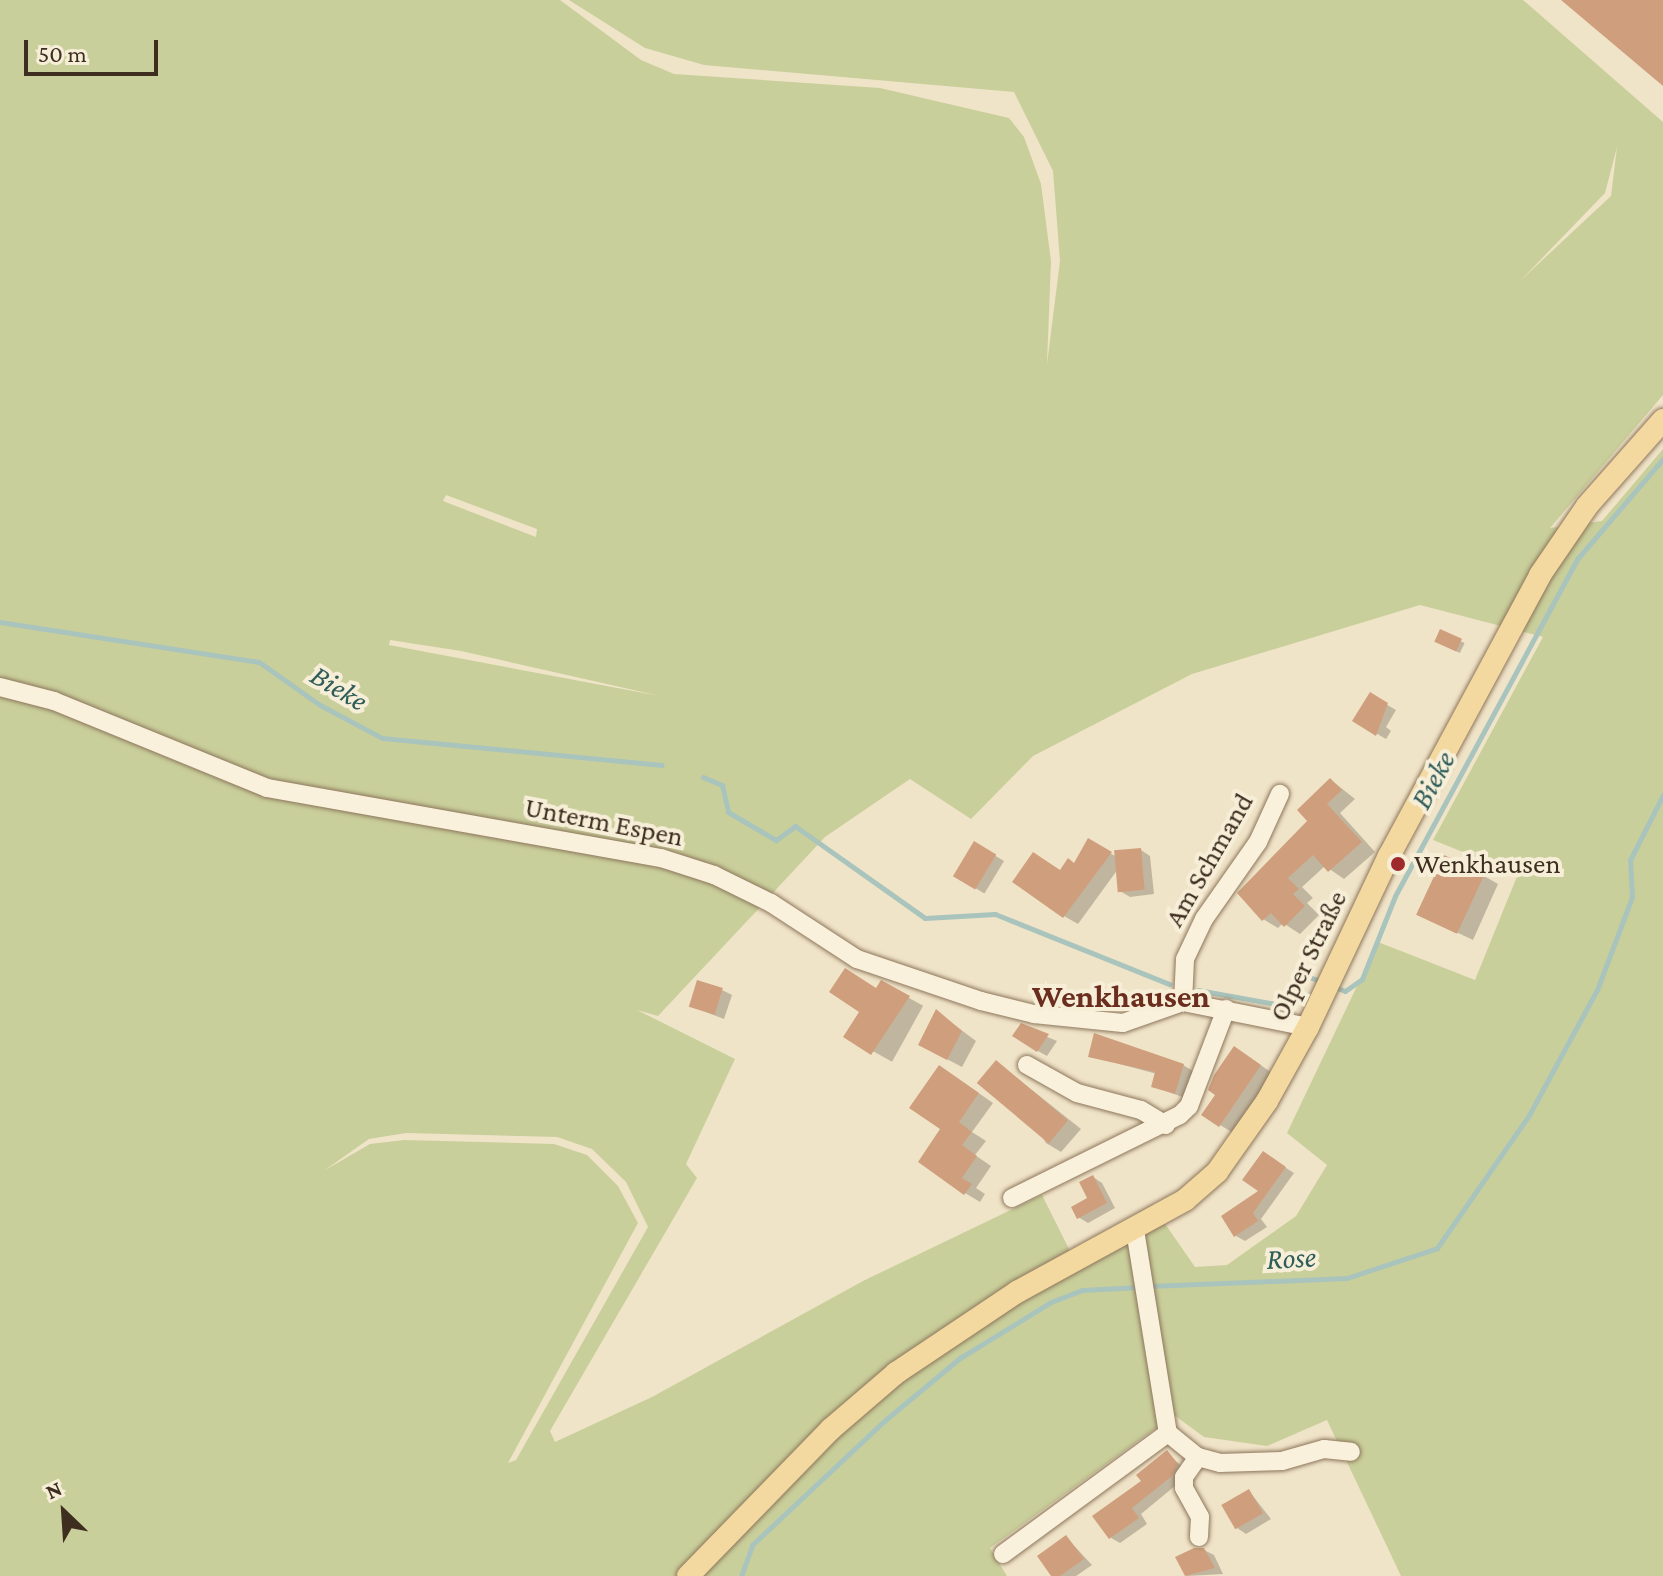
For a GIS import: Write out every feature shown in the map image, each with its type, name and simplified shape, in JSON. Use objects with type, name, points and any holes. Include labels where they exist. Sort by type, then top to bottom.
[{"type":"main road","name":"Olper Straße","points":[[688,1576],[831,1429],[896,1373],[1017,1292],[1185,1200],[1217,1172],[1267,1101],[1308,1027],[1486,668],[1563,539],[1663,420]]},
{"type":"street","name":"Unterm Espen","points":[[0,687],[54,701],[267,788],[661,858],[714,875],[771,903],[857,959],[981,1001],[1034,1014],[1123,1023],[1183,1002]]},
{"type":"street","name":"Am Schmand","points":[[1183,1002],[1182,975],[1190,947],[1258,842],[1280,794]]},
{"type":"street","points":[[1183,1002],[1308,1027]]},
{"type":"street","points":[[1012,1198],[1166,1125],[1189,1106],[1226,1009]]},
{"type":"street","points":[[1027,1065],[1077,1093],[1141,1110],[1166,1125]]},
{"type":"street","points":[[1135,1230],[1145,1267],[1148,1328],[1168,1433],[1198,1457],[1240,1465],[1282,1461],[1313,1452],[1351,1452]]},
{"type":"street","points":[[1003,1554],[1168,1433]]},
{"type":"street","points":[[1198,1457],[1184,1477],[1184,1488],[1200,1517],[1199,1537]]},
{"type":"green space","points":[[0,0],[560,0],[641,60],[674,74],[880,88],[1009,118],[1024,137],[1041,184],[1051,261],[1047,364],[1060,261],[1053,171],[1014,92],[704,65],[645,48],[569,0],[1523,0],[1663,122],[1663,395],[1550,528],[1602,521],[1663,449],[1663,1576],[1401,1576],[1327,1420],[1267,1446],[1204,1437],[1174,1415],[990,1548],[1007,1576],[0,1576],[0,692],[51,705],[227,781],[722,880],[764,903],[658,1016],[637,1010],[735,1059],[686,1164],[697,1178],[550,1431],[555,1442],[652,1397],[863,1281],[1042,1195],[1070,1251],[1152,1205],[1195,1267],[1227,1265],[1296,1216],[1327,1165],[1287,1133],[1378,942],[1475,980],[1518,874],[1433,840],[1543,637],[1420,605],[1192,674],[1033,756],[971,819],[910,779],[825,837],[770,896],[712,865],[305,793],[0,683]],"holes":[[[1617,147],[1611,196],[1521,280],[1605,193]],[[446,495],[537,529],[536,537],[443,501]],[[390,640],[461,651],[660,696],[389,645]],[[406,1133],[557,1137],[592,1149],[626,1182],[648,1227],[516,1460],[508,1463],[638,1223],[618,1186],[587,1155],[554,1144],[404,1140],[370,1144],[325,1170],[369,1139]]]},
{"type":"building","points":[[1561,0],[1663,0],[1663,86]]},
{"type":"building","points":[[1440,629],[1462,639],[1456,652],[1434,642]]},
{"type":"building","points":[[1370,692],[1388,703],[1376,736],[1352,721]]},
{"type":"building","points":[[1330,778],[1342,790],[1327,804],[1362,842],[1328,872],[1313,855],[1288,878],[1299,889],[1293,894],[1305,906],[1284,927],[1271,913],[1262,921],[1237,893],[1307,821],[1297,810]]},
{"type":"building","points":[[1088,838],[1112,852],[1063,918],[1012,882],[1033,852],[1060,870],[1068,858],[1074,863]]},
{"type":"building","points":[[974,841],[996,854],[975,890],[953,876]]},
{"type":"building","points":[[1141,848],[1145,890],[1118,892],[1114,850]]},
{"type":"building","points":[[1444,855],[1485,874],[1457,934],[1416,915]]},
{"type":"building","points":[[845,968],[876,988],[881,980],[910,996],[871,1055],[843,1037],[859,1012],[829,992]]},
{"type":"building","points":[[697,980],[723,988],[715,1015],[689,1007]]},
{"type":"building","points":[[936,1009],[962,1031],[947,1060],[918,1045]]},
{"type":"building","points":[[1021,1023],[1049,1034],[1037,1052],[1012,1036]]},
{"type":"building","points":[[1094,1033],[1184,1064],[1175,1094],[1151,1087],[1155,1072],[1088,1057]]},
{"type":"building","points":[[1234,1046],[1261,1065],[1219,1127],[1201,1115],[1215,1095],[1208,1090],[1214,1075]]},
{"type":"building","points":[[996,1060],[1068,1120],[1049,1143],[977,1083]]},
{"type":"building","points":[[939,1065],[979,1093],[959,1122],[972,1132],[962,1145],[977,1156],[962,1178],[972,1184],[964,1195],[918,1162],[940,1129],[909,1108]]},
{"type":"building","points":[[1263,1151],[1286,1167],[1253,1213],[1258,1221],[1234,1237],[1221,1216],[1258,1191],[1242,1180]]},
{"type":"building","points":[[1093,1175],[1107,1203],[1077,1219],[1071,1207],[1087,1198],[1079,1182]]},
{"type":"building","points":[[1167,1450],[1178,1464],[1172,1476],[1132,1508],[1139,1518],[1109,1539],[1092,1516],[1141,1481],[1136,1475]]},
{"type":"building","points":[[1249,1489],[1263,1513],[1235,1529],[1221,1505]]},
{"type":"building","points":[[1066,1535],[1084,1559],[1060,1576],[1051,1576],[1037,1556]]},
{"type":"building","points":[[1194,1548],[1204,1548],[1215,1568],[1185,1576],[1175,1557]]},
{"type":"waterway","name":"Bieke","points":[[1332,986],[1345,991],[1362,979],[1395,896],[1578,558],[1663,459]]},
{"type":"waterway","name":"Bieke","points":[[0,622],[259,662],[320,705],[382,738],[662,765]]},
{"type":"waterway","name":"Bieke","points":[[703,777],[722,785],[728,812],[776,840],[795,826],[925,918],[995,914],[1169,984]]},
{"type":"waterway","name":"Rose","points":[[1150,1286],[1347,1278],[1437,1248],[1529,1115],[1597,990],[1632,897],[1630,860],[1663,795]]},
{"type":"waterway","name":"Bieke","points":[[1198,990],[1281,1005],[1306,976],[1323,982]]},
{"type":"waterway","name":"Rose","points":[[741,1576],[752,1545],[884,1421],[960,1358],[1051,1302],[1082,1290],[1140,1287]]},
{"type":"place","name":"Wenkhausen","points":[[1398,864]]},
{"type":"district","name":"Wenkhausen","points":[[1121,996]]}]
